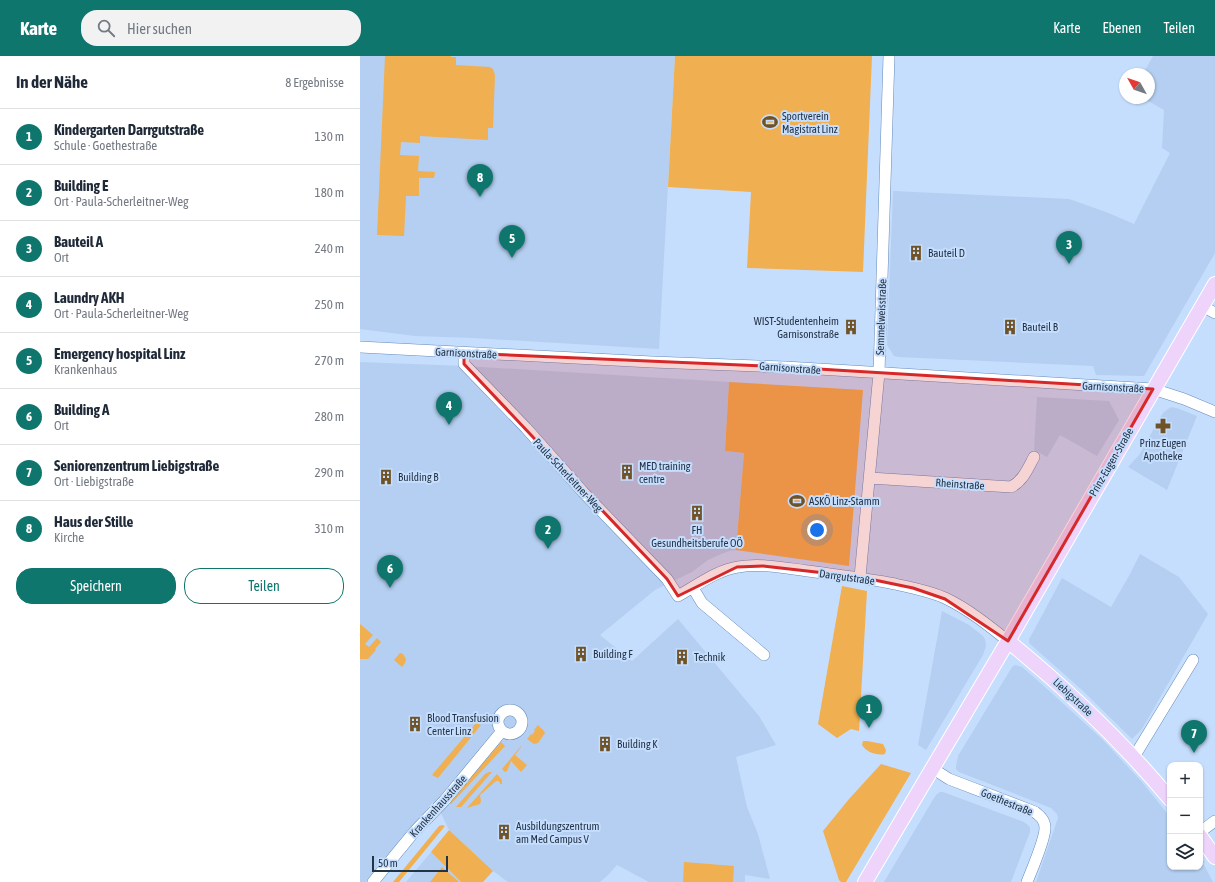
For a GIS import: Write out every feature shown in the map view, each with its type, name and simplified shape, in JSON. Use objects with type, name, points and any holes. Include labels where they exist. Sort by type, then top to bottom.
[{"type":"main road","name":"Prinz-Eugen-Straße","points":[[1008,641],[1215,284]]},
{"type":"main road","name":"Liebigstraße","points":[[1008,641],[1064,688],[1134,757],[1169,798]]},
{"type":"main road","points":[[865,882],[1008,641]]},
{"type":"main road","points":[[1203,840],[1215,857]]},
{"type":"street","name":"Semmelweisstraße","points":[[860,577],[879,373],[889,56]]},
{"type":"street","points":[[1202,306],[1215,313]]},
{"type":"street","name":"Garnisonstraße","points":[[360,347],[652,362],[785,367],[1153,389],[1184,399],[1215,412]]},
{"type":"street","name":"Paula-Scherleitner-Weg","points":[[464,353],[464,364],[526,428],[583,492],[667,579],[678,596]]},
{"type":"street","name":"Rheinstraße","points":[[870,478],[1011,487],[1023,478],[1034,457]]},
{"type":"street","name":"Darrgutstraße","points":[[678,596],[726,570],[737,567],[763,566],[860,577],[913,588],[945,598],[975,616],[1008,641]]},
{"type":"street","points":[[693,588],[702,603],[764,655]]},
{"type":"street","points":[[1134,757],[1193,660]]},
{"type":"street","name":"Krankenhausstraße","points":[[373,882],[415,831],[444,801],[502,731]]},
{"type":"street","name":"Goethestraße","points":[[932,768],[949,778],[1035,812],[1041,816],[1045,827],[1044,836],[1027,882]]},
{"type":"street","points":[[1203,830],[1215,821]]},
{"type":"highlighted area","points":[[464,353],[785,367],[1153,389],[1008,641],[945,599],[913,588],[860,577],[763,566],[737,567],[678,596],[667,579],[464,364]]},
{"type":"shaded area","points":[[360,56],[675,56],[659,349],[415,336],[360,329]]},
{"type":"shaded area","points":[[385,56],[451,56],[456,57],[456,65],[490,67],[493,69],[495,75],[493,128],[488,128],[488,140],[420,136],[420,143],[401,142],[400,155],[419,156],[418,171],[435,172],[434,178],[419,178],[419,196],[406,196],[404,236],[377,235]]},
{"type":"shaded area","name":"Sportverein Magistrat Linz","points":[[675,56],[872,56],[863,272],[747,268],[751,192],[668,187]]},
{"type":"shaded area","points":[[1153,56],[1215,56],[1215,253],[1144,376],[1096,375],[1093,366],[894,356],[887,345],[893,191],[1069,199],[1134,224],[1170,153],[1162,148],[1164,110],[1154,104],[1155,104],[1155,68],[1146,68]]},
{"type":"shaded area","points":[[360,362],[465,366],[729,382],[725,451],[744,453],[736,550],[729,551],[708,560],[692,572],[655,590],[600,635],[632,661],[678,619],[759,716],[776,745],[736,757],[747,807],[758,834],[770,879],[745,875],[745,882],[649,882],[617,865],[600,882],[508,882],[493,871],[449,830],[438,807],[433,802],[366,882],[360,882]]},
{"type":"shaded area","name":"ASKÖ Linz-Stamm","points":[[729,382],[863,390],[849,566],[736,550],[744,453],[725,451]]},
{"type":"shaded area","points":[[1037,397],[1109,401],[1119,420],[1097,456],[1060,435],[1047,457],[1034,450]]},
{"type":"shaded area","points":[[1171,407],[1197,416],[1167,490],[1128,467],[1139,455],[1161,416]]},
{"type":"shaded area","points":[[1140,554],[1179,577],[1208,614],[1142,729],[1132,739],[1082,690],[1029,643],[1029,639],[1062,578],[1111,607]]},
{"type":"shaded area","points":[[842,586],[867,591],[859,731],[851,729],[837,738],[818,724]]},
{"type":"shaded area","points":[[942,611],[969,625],[983,636],[986,646],[983,655],[926,750],[918,745]]},
{"type":"shaded area","points":[[360,624],[373,635],[365,644],[369,647],[377,638],[381,642],[368,659],[360,659]]},
{"type":"shaded area","points":[[400,653],[403,654],[406,659],[402,667],[394,660]]},
{"type":"shaded area","points":[[1015,665],[1022,667],[1103,740],[1142,782],[1167,813],[1167,870],[1203,870],[1203,863],[1213,882],[1036,882],[1058,818],[1057,814],[1051,808],[959,772],[956,769],[958,756],[1012,667]]},
{"type":"shaded area","points":[[476,723],[481,725],[438,778],[432,775]]},
{"type":"shaded area","points":[[538,725],[545,733],[538,743],[534,744],[527,739],[531,734],[532,735]]},
{"type":"shaded area","points":[[863,741],[883,744],[886,750],[885,754],[872,753],[862,745]]},
{"type":"shaded area","points":[[501,742],[505,746],[451,804],[449,803]]},
{"type":"shaded area","points":[[521,746],[515,755],[527,765],[521,772],[511,761],[507,771],[505,772],[502,769]]},
{"type":"shaded area","points":[[881,764],[911,773],[846,882],[841,882],[839,880],[823,831],[849,799]]},
{"type":"shaded area","points":[[492,772],[461,807],[456,807],[485,774]]},
{"type":"shaded area","points":[[497,774],[502,780],[502,784],[500,784],[499,781],[496,781],[480,795],[480,804],[467,808]]},
{"type":"shaded area","points":[[940,792],[1024,822],[1028,825],[1030,832],[1011,882],[884,882],[934,798]]},
{"type":"shaded area","points":[[439,826],[445,826],[399,882],[393,882]]},
{"type":"shaded area","points":[[449,830],[493,871],[483,882],[461,882],[431,852]]},
{"type":"shaded area","points":[[431,852],[461,882],[406,882]]},
{"type":"shaded area","points":[[684,862],[734,866],[733,882],[683,882]]},
{"type":"shaded area","points":[[442,867],[459,882],[430,882]]},
{"type":"place","name":"Sportverein Magistrat Linz","points":[[770,122]]},
{"type":"place","name":"Haus der Stille","points":[[480,197]]},
{"type":"place","name":"Bauteil D","points":[[916,253]]},
{"type":"place","name":"Emergency hospital Linz","points":[[512,258]]},
{"type":"place","name":"Bauteil A","points":[[1069,264]]},
{"type":"place","name":"WIST-Studentenheim Garnisonstraße","points":[[851,327]]},
{"type":"place","name":"Bauteil B","points":[[1010,327]]},
{"type":"place","name":"Laundry AKH","points":[[449,425]]},
{"type":"place","name":"Prinz Eugen Apotheke","points":[[1163,426]]},
{"type":"place","name":"MED training centre","points":[[627,472]]},
{"type":"place","name":"Building B","points":[[386,477]]},
{"type":"place","name":"ASKÖ Linz-Stamm","points":[[797,501]]},
{"type":"place","name":"FH Gesundheitsberufe OÖ","points":[[697,513]]},
{"type":"place","name":"Building E","points":[[548,549]]},
{"type":"place","name":"Building A","points":[[390,588]]},
{"type":"place","name":"Building F","points":[[581,654]]},
{"type":"place","name":"Technik","points":[[682,657]]},
{"type":"place","name":"Blood Transfusion Center Linz","points":[[415,724]]},
{"type":"place","name":"Kindergarten Darrgutstraße","points":[[869,728]]},
{"type":"place","name":"Building K","points":[[605,744]]},
{"type":"place","name":"Seniorenzentrum Liebigstraße","points":[[1194,753]]},
{"type":"place","name":"Ausbildungszentrum am Med Campus V","points":[[504,832]]}]
